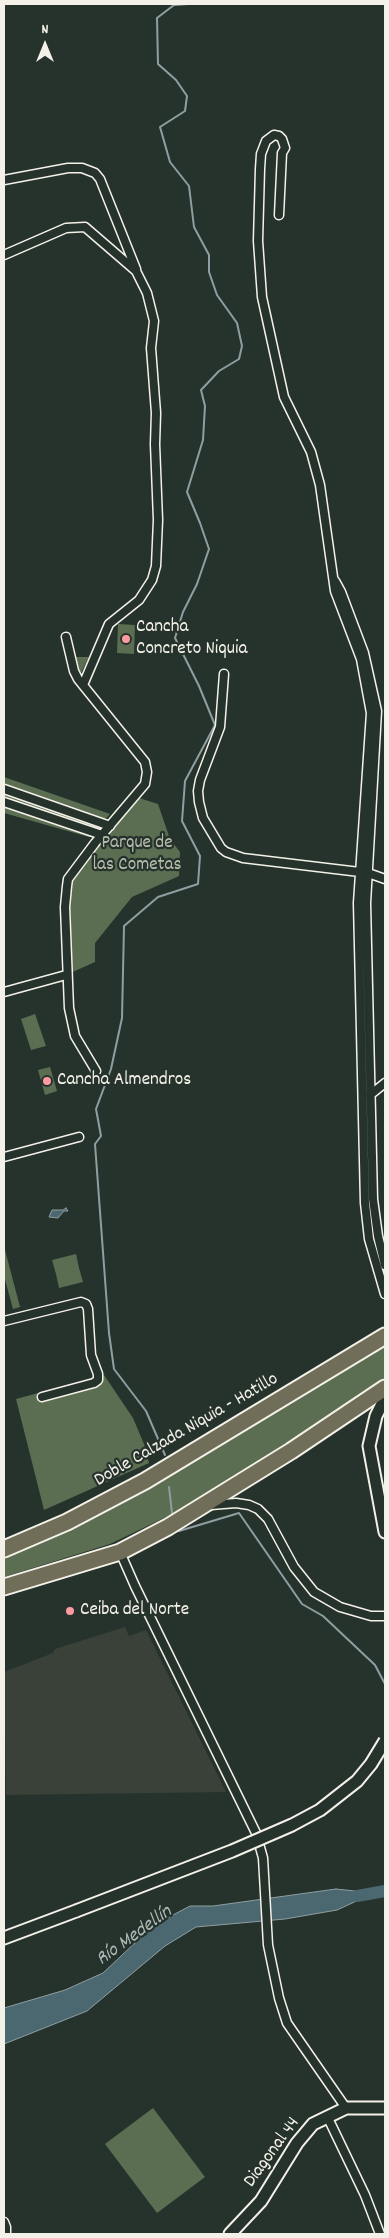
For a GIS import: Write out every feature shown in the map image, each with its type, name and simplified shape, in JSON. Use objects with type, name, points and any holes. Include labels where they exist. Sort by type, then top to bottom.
[{"type":"highway","name":"Doble Calzada Niquia - Hatillo","points":[[4,1549],[32,1538],[154,1475],[385,1336]]},
{"type":"highway","points":[[4,1587],[120,1552],[168,1527],[195,1509],[230,1490],[385,1388]]},
{"type":"highway","points":[[4,1538],[32,1538]]},
{"type":"main road","points":[[385,1398],[376,1416],[369,1446],[385,1532]]},
{"type":"main road","points":[[4,1938],[232,1851],[292,1825],[320,1810],[357,1781],[371,1764],[385,1741]]},
{"type":"main road","name":"Diagonal 44","points":[[230,2234],[261,2201],[297,2144],[313,2124],[346,2108],[385,2108]]},
{"type":"street","points":[[280,215],[282,153],[285,148],[282,139],[279,136],[274,136],[266,141],[261,154],[258,241],[262,297],[284,397],[311,452],[320,485],[333,579],[342,592],[364,653],[377,711],[364,873],[358,903],[365,1203],[369,1239],[385,1294]]},
{"type":"street","points":[[4,180],[68,168],[82,168],[95,173],[100,178],[136,271],[147,293],[154,322],[151,348],[156,413],[158,555],[152,580],[139,600],[113,619],[105,631],[83,684]]},
{"type":"street","points":[[4,255],[66,228],[81,226],[88,229],[136,271]]},
{"type":"street","points":[[66,637],[74,671],[145,762],[146,767],[145,784],[68,879],[65,908],[66,975],[69,1008],[75,1036],[96,1071]]},
{"type":"street","points":[[224,674],[220,727],[200,780],[198,791],[199,802],[210,831],[221,848],[233,855],[364,873],[385,879]]},
{"type":"street","points":[[4,789],[110,826]]},
{"type":"street","points":[[4,802],[102,835]]},
{"type":"street","points":[[364,873],[372,1094],[373,1199],[378,1236],[385,1265]]},
{"type":"street","points":[[4,992],[66,975]]},
{"type":"street","points":[[363,1098],[372,1094],[385,1083]]},
{"type":"street","points":[[4,1157],[79,1137]]},
{"type":"street","points":[[4,1320],[81,1302],[86,1304],[88,1308],[91,1354],[98,1374],[98,1380],[94,1383],[42,1397]]},
{"type":"street","points":[[195,1509],[218,1504],[236,1503],[258,1509],[268,1519],[294,1567],[314,1592],[340,1608],[371,1616],[385,1616]]},
{"type":"street","points":[[120,1552],[256,1833],[263,1858],[268,1945],[279,1998],[287,2023],[346,2108]]},
{"type":"street","points":[[327,2116],[365,2195],[380,2234]]},
{"type":"shaded area","points":[[125,1627],[129,1636],[146,1630],[226,1792],[6,1795],[4,1672],[53,1653],[55,1649]]},
{"type":"green space","name":"Cancha Concreto Niquia","points":[[118,624],[135,625],[134,654],[117,653]]},
{"type":"green space","points":[[73,657],[89,657],[81,673]]},
{"type":"green space","points":[[4,777],[110,814],[89,837],[4,813]]},
{"type":"green space","name":"Parque de las Cometas","points":[[136,797],[158,804],[170,839],[180,852],[179,876],[132,897],[95,943],[95,962],[66,975],[69,879]]},
{"type":"green space","points":[[35,1014],[46,1046],[31,1050],[21,1019]]},
{"type":"green space","name":"Cancha Almendros","points":[[50,1067],[57,1091],[45,1095],[38,1070]]},
{"type":"green space","points":[[4,1246],[20,1307],[13,1309],[4,1276]]},
{"type":"green space","points":[[76,1254],[79,1268],[56,1274],[52,1260]]},
{"type":"green space","points":[[79,1268],[83,1282],[59,1288],[56,1274]]},
{"type":"green space","points":[[385,1346],[385,1382],[191,1505],[110,1544],[4,1577],[4,1555],[46,1540],[108,1509],[271,1411]]},
{"type":"green space","points":[[104,1375],[133,1418],[144,1444],[149,1463],[44,1510],[16,1399]]},
{"type":"green space","points":[[153,2108],[205,2177],[157,2213],[105,2144]]},
{"type":"water","points":[[66,1208],[68,1211],[64,1211],[58,1218],[49,1217],[52,1210],[63,1210]]},
{"type":"water","points":[[336,1889],[374,1893],[337,1910],[285,1919],[196,1927],[165,1946],[87,2011],[4,2044],[4,2008],[65,1990],[103,1973],[154,1925],[190,1906],[213,1906]]},
{"type":"waterway","points":[[165,1455],[146,1411],[114,1369],[109,1333],[95,1144],[101,1136],[96,1109],[111,1069],[122,1018],[124,926],[158,897],[198,884],[200,856],[182,821],[185,781],[215,725],[199,686],[175,638],[183,612],[197,584],[209,549],[187,492],[203,440],[205,406],[201,390],[219,371],[239,359],[242,346],[237,323],[217,295],[209,272],[209,255],[194,227],[189,186],[170,162],[160,127],[185,111],[187,96],[176,80],[158,64],[157,18],[174,5],[188,4]]},
{"type":"waterway","points":[[169,1487],[172,1513]]},
{"type":"waterway","points":[[179,1531],[239,1513],[302,1604],[323,1616],[375,1665],[385,1684]]},
{"type":"waterway","name":"Río Medellín","points":[[357,1896],[385,1891]]},
{"type":"place","name":"Cancha Concreto Niquia","points":[[126,639]]},
{"type":"place","name":"Cancha Almendros","points":[[47,1081]]},
{"type":"place","name":"Ceiba del Norte","points":[[70,1611]]}]
